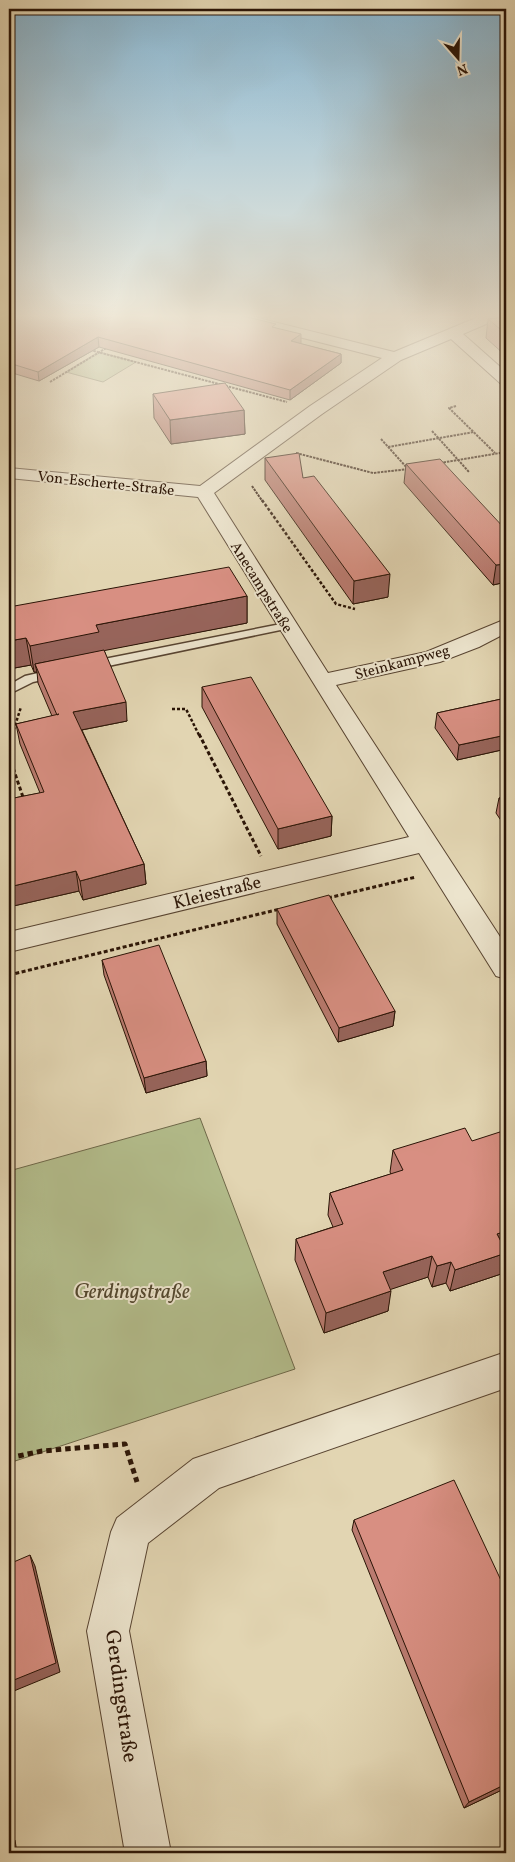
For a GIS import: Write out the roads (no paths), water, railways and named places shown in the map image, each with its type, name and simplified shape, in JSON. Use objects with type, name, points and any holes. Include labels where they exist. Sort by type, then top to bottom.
[{"type":"street","points":[[204,492],[328,402]]},
{"type":"street","name":"Von-Escherte-Straße","points":[[9,473],[204,492]]},
{"type":"street","name":"Anecampstraße","points":[[204,492],[286,626],[323,680],[506,968]]},
{"type":"street","name":"Steinkampweg","points":[[323,680],[432,657],[471,642],[506,625]]},
{"type":"street","name":"Kleiestraße","points":[[9,942],[426,842]]},
{"type":"street","name":"Gerdingstraße","points":[[148,1853],[108,1632],[131,1532],[207,1473],[506,1370]]},
{"type":"lane","points":[[9,690],[29,679],[286,626]]}]
